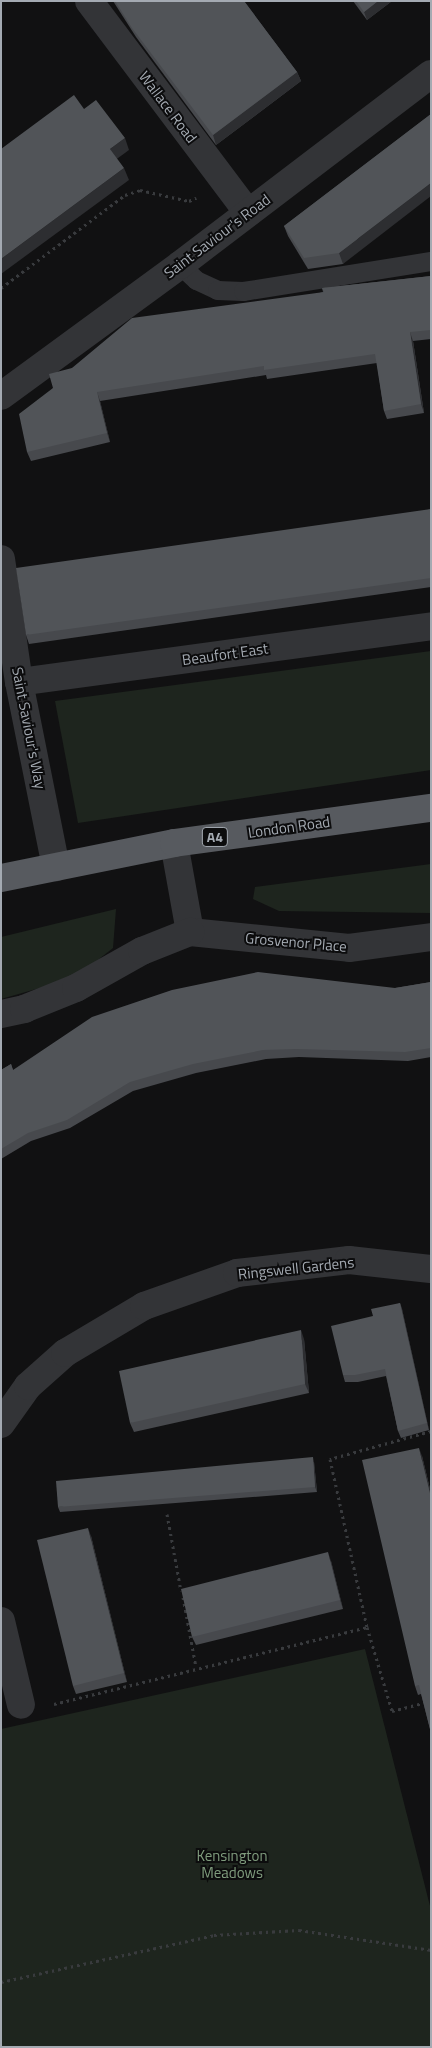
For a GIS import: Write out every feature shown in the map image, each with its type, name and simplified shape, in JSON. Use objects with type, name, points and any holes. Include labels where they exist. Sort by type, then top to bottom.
[{"type":"highway","name":"London Road","points":[[1,878],[174,843],[431,808]]},
{"type":"street","name":"Wallace Road","points":[[89,1],[248,213]]},
{"type":"street","name":"Saint Saviour's Road","points":[[1,396],[180,264],[431,74]]},
{"type":"street","name":"Saint Saviour's Way","points":[[1,559],[19,682],[56,867]]},
{"type":"street","name":"Beaufort East","points":[[19,682],[431,626]]},
{"type":"street","points":[[174,843],[190,932]]},
{"type":"street","name":"Grosvenor Place","points":[[1,1014],[24,1009],[76,988],[142,951],[190,932],[349,948],[431,937]]},
{"type":"street","name":"Ringswell Gardens","points":[[1,1424],[28,1386],[65,1353],[144,1306],[237,1273],[349,1260],[431,1269]]},
{"type":"street","points":[[1,1621],[21,1705]]},
{"type":"lane","points":[[180,264],[196,280],[217,290],[243,291],[431,261]]},
{"type":"path","points":[[1,288],[125,195],[140,190],[189,201]]},
{"type":"path","points":[[431,1432],[330,1459],[367,1627],[392,1711],[431,1701]]},
{"type":"path","points":[[167,1514],[196,1667]]},
{"type":"path","points":[[21,1705],[49,1705],[196,1667],[367,1627]]},
{"type":"path","points":[[1,1982],[214,1935],[299,1930],[431,1950]]},
{"type":"green space","points":[[431,651],[431,770],[78,823],[55,701]]},
{"type":"green space","points":[[431,864],[431,913],[279,911],[253,899],[255,887]]},
{"type":"green space","points":[[116,909],[113,948],[75,978],[1,999],[1,937]]},
{"type":"green space","name":"Kensington Meadows","points":[[365,1649],[431,1910],[431,2047],[1,2047],[1,1729]]},
{"type":"building","points":[[115,1],[244,1],[297,72],[213,135],[132,28]]},
{"type":"building","points":[[356,1],[378,1],[364,12]]},
{"type":"building","points":[[74,95],[84,109],[96,100],[125,138],[110,149],[124,168],[1,259],[1,149]]},
{"type":"building","points":[[431,114],[431,183],[339,253],[304,258],[284,226]]},
{"type":"building","points":[[431,276],[431,330],[410,332],[421,404],[384,411],[375,354],[264,370],[264,366],[97,392],[107,433],[27,452],[19,414],[53,388],[49,374],[72,368],[132,318],[324,292],[322,288]]},
{"type":"building","points":[[431,509],[431,578],[26,635],[16,568]]},
{"type":"building","points":[[258,972],[395,988],[431,982],[431,1048],[405,1052],[263,1050],[193,1064],[130,1082],[67,1120],[28,1133],[1,1149],[1,1070],[11,1064],[13,1070],[92,1017],[172,990]]},
{"type":"building","points":[[400,1303],[427,1423],[398,1431],[385,1369],[355,1375],[343,1375],[331,1326],[373,1316],[371,1309]]},
{"type":"building","points":[[301,1330],[305,1384],[130,1423],[119,1371]]},
{"type":"building","points":[[419,1448],[431,1498],[431,1733],[419,1685],[415,1686],[362,1460]]},
{"type":"building","points":[[313,1457],[315,1487],[58,1507],[56,1481]]},
{"type":"building","points":[[88,1528],[124,1673],[73,1686],[37,1540]]},
{"type":"building","points":[[328,1552],[340,1600],[192,1637],[181,1589]]}]
